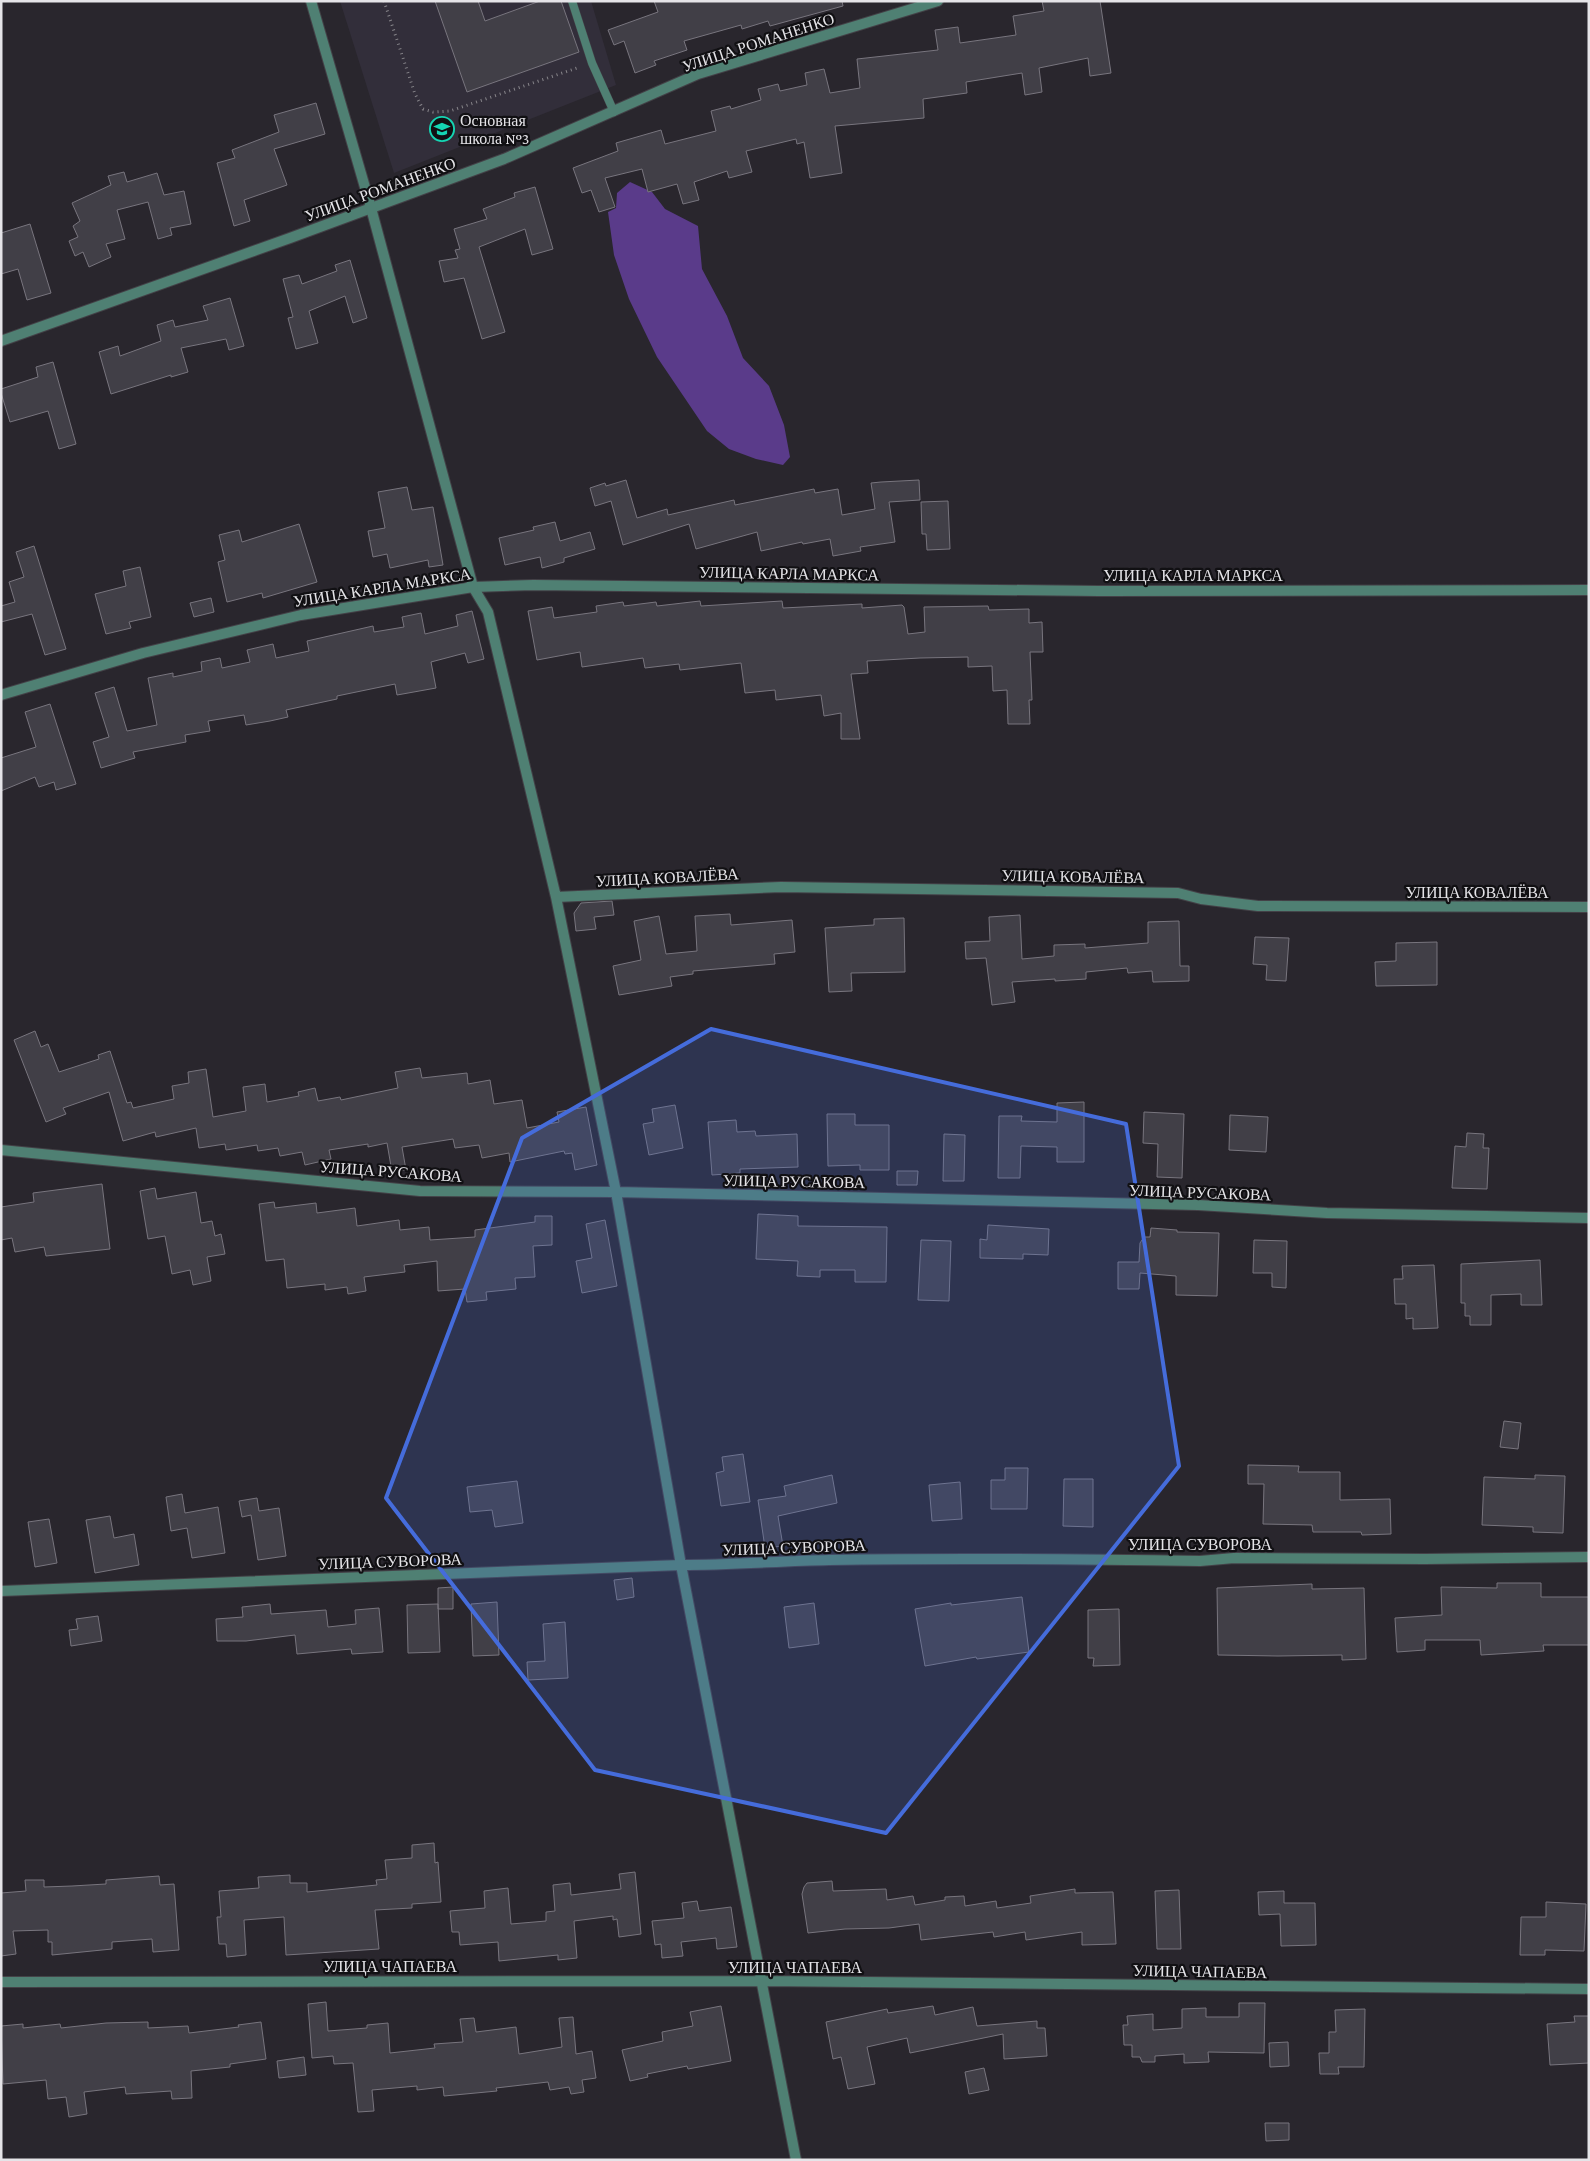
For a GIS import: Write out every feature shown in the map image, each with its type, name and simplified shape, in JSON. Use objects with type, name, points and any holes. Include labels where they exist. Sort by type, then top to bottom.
[{"type":"street","points":[[311,1],[371,208],[474,586],[488,612],[556,897],[616,1192],[682,1565],[796,2160]]},
{"type":"street","name":"УЛИЦА РОМАНЕНКО","points":[[1,341],[504,159],[698,74],[938,1]]},
{"type":"street","name":"УЛИЦА КАРЛА МАРКСА","points":[[1,695],[143,653],[301,615],[474,586],[1099,591],[1589,590]]},
{"type":"street","name":"УЛИЦА КОВАЛЁВА","points":[[556,897],[781,887],[1178,893],[1201,899],[1258,906],[1589,908]]},
{"type":"street","name":"УЛИЦА РУСАКОВА","points":[[1,1150],[420,1191],[616,1192],[1198,1205],[1327,1213],[1589,1218]]},
{"type":"street","name":"УЛИЦА СУВОРОВА","points":[[1,1591],[721,1565],[804,1560],[993,1558],[1200,1561],[1234,1558],[1425,1559],[1589,1557]]},
{"type":"street","name":"УЛИЦА ЧАПАЕВА","points":[[1,1982],[762,1981],[1589,1989]]},
{"type":"lane","points":[[572,1],[592,63],[614,112]]},
{"type":"path","points":[[384,1],[415,94],[423,109],[433,112],[450,111],[592,63]]},
{"type":"highlighted area","points":[[711,1029],[1126,1124],[1179,1466],[886,1833],[595,1770],[386,1498],[522,1138]]},
{"type":"shaded area","name":"Основная школа №3","points":[[340,1],[591,1],[616,85],[394,173]]},
{"type":"shaded area","points":[[630,182],[652,192],[665,209],[698,226],[702,269],[727,316],[743,358],[769,386],[784,425],[790,457],[783,465],[756,459],[729,449],[707,431],[657,357],[629,299],[614,255],[608,212],[616,208],[617,193]]},
{"type":"building","points":[[435,1],[478,1],[485,21],[540,1],[561,1],[579,52],[467,92]]},
{"type":"building","points":[[654,1],[842,1],[843,6],[770,26],[768,21],[742,29],[741,25],[684,41],[687,50],[654,61],[656,65],[635,73],[624,41],[614,45],[608,30],[658,12]]},
{"type":"building","points":[[1042,1],[1100,1],[1111,73],[1090,76],[1088,58],[1039,68],[1042,92],[1025,95],[1022,73],[966,82],[967,93],[923,99],[924,118],[835,126],[842,173],[810,178],[804,142],[797,144],[796,139],[746,151],[752,172],[729,178],[727,171],[694,182],[699,200],[683,204],[677,184],[648,192],[642,169],[605,178],[615,207],[599,212],[591,190],[582,193],[573,168],[618,151],[616,143],[661,130],[665,144],[716,131],[711,111],[730,106],[731,109],[761,100],[758,89],[778,84],[780,91],[807,85],[805,73],[824,69],[830,93],[860,88],[857,59],[938,50],[935,30],[958,27],[960,43],[1016,35],[1013,16],[1044,11]]},
{"type":"building","points":[[316,103],[325,134],[274,149],[287,185],[244,200],[250,221],[234,226],[217,163],[235,158],[232,150],[279,132],[274,115]]},
{"type":"building","points":[[124,172],[127,182],[157,173],[164,195],[184,191],[191,224],[170,228],[172,235],[158,239],[148,202],[117,210],[125,239],[106,244],[111,257],[89,267],[83,252],[75,256],[69,241],[78,237],[73,226],[80,221],[72,203],[111,185],[108,176]]},
{"type":"building","points":[[535,187],[553,249],[532,255],[525,229],[479,247],[505,332],[482,339],[464,278],[444,282],[439,261],[458,258],[455,250],[460,249],[454,229],[487,219],[483,209],[515,197],[514,193]]},
{"type":"building","points":[[30,224],[51,293],[27,300],[18,269],[1,274],[1,233]]},
{"type":"building","points":[[350,260],[367,318],[353,323],[345,296],[309,311],[318,343],[296,349],[288,318],[293,317],[283,279],[299,275],[302,284],[337,271],[335,265]]},
{"type":"building","points":[[230,298],[244,346],[229,350],[226,339],[181,348],[188,372],[171,377],[171,375],[111,394],[99,352],[118,346],[120,356],[161,341],[157,325],[173,320],[175,327],[208,320],[203,306]]},
{"type":"building","points":[[53,362],[76,444],[59,449],[48,411],[10,422],[1,393],[1,389],[38,377],[36,367]]},
{"type":"building","points":[[626,480],[637,518],[667,509],[668,515],[734,500],[735,505],[814,489],[815,493],[838,489],[842,515],[875,509],[871,483],[881,482],[919,480],[920,500],[889,502],[895,542],[860,547],[861,551],[833,556],[830,539],[803,544],[802,542],[761,551],[757,532],[696,549],[689,524],[623,545],[611,501],[595,506],[590,488],[605,483],[606,486]]},
{"type":"building","points":[[407,487],[412,510],[433,507],[443,565],[429,567],[428,560],[390,568],[387,554],[373,557],[368,531],[385,528],[378,492]]},
{"type":"building","points":[[948,501],[950,549],[927,550],[926,534],[922,534],[921,502]]},
{"type":"building","points":[[555,522],[560,541],[590,532],[595,549],[564,558],[564,562],[542,568],[540,557],[505,565],[499,538],[534,530],[533,527]]},
{"type":"building","points":[[299,524],[317,582],[263,598],[262,593],[227,602],[218,562],[225,560],[219,535],[239,530],[242,542]]},
{"type":"building","points":[[34,546],[66,649],[45,655],[32,614],[1,622],[1,606],[15,602],[9,582],[24,577],[16,552]]},
{"type":"building","points":[[140,567],[151,617],[129,622],[131,628],[106,634],[95,594],[126,586],[123,571]]},
{"type":"building","points":[[211,598],[214,612],[194,617],[190,603]]},
{"type":"building","points":[[700,601],[701,606],[782,601],[783,608],[862,604],[862,608],[902,605],[904,607],[908,634],[925,632],[924,607],[988,606],[989,610],[1029,609],[1029,623],[1042,622],[1043,652],[1030,652],[1032,700],[1029,700],[1030,724],[1008,724],[1007,690],[993,691],[992,666],[968,667],[968,657],[867,661],[868,673],[851,674],[860,739],[841,739],[841,713],[824,716],[821,695],[776,700],[775,690],[745,693],[741,663],[680,670],[679,664],[645,668],[643,658],[582,667],[580,652],[537,660],[528,611],[552,607],[554,618],[597,612],[596,606],[623,602],[624,606],[656,602],[657,606]]},
{"type":"building","points":[[472,611],[484,659],[468,663],[465,653],[431,662],[436,688],[397,695],[395,684],[337,696],[337,699],[286,710],[288,717],[270,721],[246,725],[244,715],[208,721],[210,731],[185,735],[186,742],[133,752],[135,758],[101,768],[93,742],[109,737],[95,693],[114,687],[127,731],[157,725],[148,678],[173,673],[173,677],[202,671],[201,662],[220,658],[222,668],[250,662],[247,650],[273,644],[276,658],[309,651],[307,641],[373,626],[374,632],[404,627],[402,617],[421,613],[425,634],[458,626],[456,615]]},
{"type":"building","points":[[50,704],[76,784],[56,790],[54,782],[39,787],[35,777],[1,791],[1,758],[36,747],[25,712]]},
{"type":"building","points":[[612,901],[614,915],[594,917],[596,929],[576,931],[574,913],[581,903]]},
{"type":"building","points":[[730,914],[731,925],[792,920],[795,952],[774,954],[775,964],[693,971],[693,974],[670,977],[672,986],[619,995],[613,966],[641,960],[634,921],[659,916],[666,954],[697,951],[695,916]]},
{"type":"building","points":[[1020,915],[1022,959],[1054,956],[1054,945],[1085,944],[1085,948],[1148,943],[1148,922],[1179,921],[1180,966],[1189,966],[1189,981],[1153,982],[1152,971],[1128,973],[1127,968],[1086,972],[1086,979],[1012,982],[1015,1002],[992,1005],[986,958],[966,959],[965,942],[990,941],[989,917]]},
{"type":"building","points":[[904,918],[905,972],[851,973],[852,991],[829,992],[825,928],[874,925],[874,919]]},
{"type":"building","points":[[1255,937],[1289,938],[1286,981],[1266,980],[1267,965],[1253,964]]},
{"type":"building","points":[[1437,942],[1437,985],[1376,986],[1375,962],[1396,961],[1396,943]]},
{"type":"building","points":[[35,1031],[41,1047],[48,1044],[59,1072],[99,1059],[98,1055],[110,1051],[127,1103],[131,1102],[133,1108],[174,1099],[172,1086],[189,1083],[188,1072],[206,1069],[213,1117],[246,1111],[243,1087],[265,1084],[267,1102],[299,1096],[298,1092],[315,1088],[318,1101],[340,1097],[341,1100],[398,1088],[395,1072],[420,1068],[422,1078],[467,1073],[468,1084],[490,1080],[494,1104],[522,1100],[527,1128],[559,1122],[557,1112],[586,1107],[597,1165],[575,1170],[572,1153],[565,1154],[564,1151],[510,1162],[509,1153],[482,1158],[479,1145],[455,1148],[453,1139],[402,1147],[406,1170],[392,1172],[387,1143],[368,1147],[368,1144],[329,1150],[331,1159],[305,1165],[302,1152],[280,1156],[278,1148],[258,1151],[257,1145],[226,1150],[225,1144],[199,1148],[196,1128],[156,1137],[155,1132],[123,1141],[109,1092],[63,1108],[66,1114],[46,1122],[14,1040]]},
{"type":"building","points":[[1084,1102],[1084,1162],[1057,1162],[1057,1147],[1021,1146],[1020,1178],[998,1178],[999,1116],[1022,1116],[1021,1121],[1057,1122],[1057,1103]]},
{"type":"building","points":[[675,1105],[683,1148],[649,1155],[643,1124],[654,1122],[652,1109]]},
{"type":"building","points":[[1144,1112],[1184,1114],[1182,1178],[1157,1177],[1158,1144],[1143,1143]]},
{"type":"building","points":[[827,1114],[855,1114],[855,1125],[889,1125],[889,1170],[860,1170],[860,1165],[828,1166]]},
{"type":"building","points":[[1230,1115],[1268,1117],[1266,1152],[1229,1150]]},
{"type":"building","points":[[736,1120],[737,1132],[755,1131],[756,1136],[797,1134],[798,1167],[740,1169],[740,1173],[712,1175],[708,1122]]},
{"type":"building","points":[[1467,1133],[1484,1134],[1483,1148],[1489,1148],[1487,1189],[1452,1188],[1455,1146],[1466,1147]]},
{"type":"building","points":[[944,1134],[965,1135],[964,1181],[943,1181]]},
{"type":"building","points":[[897,1171],[918,1171],[917,1185],[897,1185]]},
{"type":"building","points":[[102,1184],[110,1249],[46,1256],[44,1247],[15,1252],[12,1238],[1,1240],[1,1207],[34,1202],[33,1193]]},
{"type":"building","points":[[155,1188],[157,1199],[196,1192],[201,1223],[212,1221],[215,1236],[221,1234],[225,1254],[207,1257],[211,1281],[193,1285],[190,1270],[172,1274],[165,1236],[148,1239],[140,1191]]},
{"type":"building","points":[[274,1202],[275,1208],[316,1203],[317,1213],[355,1208],[357,1226],[399,1220],[400,1230],[429,1227],[430,1240],[475,1237],[475,1230],[535,1222],[535,1216],[552,1216],[552,1245],[533,1246],[535,1277],[515,1278],[516,1289],[486,1292],[487,1300],[467,1302],[465,1289],[438,1291],[437,1261],[404,1265],[405,1272],[364,1277],[366,1291],[348,1294],[347,1287],[325,1290],[325,1284],[287,1288],[284,1259],[266,1261],[259,1204]]},
{"type":"building","points":[[758,1214],[798,1216],[798,1226],[887,1227],[886,1282],[855,1282],[855,1270],[820,1270],[820,1277],[797,1276],[798,1261],[756,1259]]},
{"type":"building","points":[[605,1220],[617,1286],[582,1293],[576,1261],[592,1258],[586,1224]]},
{"type":"building","points":[[988,1225],[1049,1229],[1048,1255],[1023,1254],[1023,1259],[980,1258],[980,1239],[987,1240]]},
{"type":"building","points":[[1151,1228],[1177,1230],[1177,1232],[1219,1233],[1217,1296],[1176,1295],[1176,1276],[1140,1273],[1139,1289],[1118,1289],[1118,1262],[1139,1262],[1140,1243],[1144,1237],[1150,1237]]},
{"type":"building","points":[[921,1240],[951,1241],[949,1301],[918,1300]]},
{"type":"building","points":[[1254,1240],[1287,1241],[1286,1288],[1272,1287],[1272,1273],[1253,1273]]},
{"type":"building","points":[[1540,1260],[1542,1305],[1521,1305],[1521,1294],[1491,1295],[1491,1325],[1470,1325],[1470,1316],[1465,1316],[1465,1303],[1461,1303],[1461,1264]]},
{"type":"building","points":[[1434,1265],[1438,1328],[1413,1329],[1413,1318],[1406,1319],[1406,1304],[1395,1304],[1394,1279],[1403,1279],[1402,1266]]},
{"type":"building","points":[[1504,1421],[1521,1423],[1518,1449],[1500,1447]]},
{"type":"building","points":[[743,1454],[750,1502],[721,1506],[716,1473],[724,1471],[722,1457]]},
{"type":"building","points":[[1248,1465],[1299,1466],[1298,1472],[1340,1472],[1340,1500],[1390,1499],[1391,1534],[1362,1535],[1361,1532],[1313,1532],[1312,1525],[1263,1524],[1264,1484],[1248,1484]]},
{"type":"building","points":[[1005,1468],[1028,1468],[1027,1509],[991,1509],[991,1480],[1005,1480]]},
{"type":"building","points":[[832,1475],[837,1503],[778,1516],[783,1546],[765,1548],[758,1500],[786,1496],[784,1486]]},
{"type":"building","points":[[1535,1475],[1565,1476],[1563,1533],[1533,1532],[1533,1527],[1482,1525],[1484,1477],[1535,1479]]},
{"type":"building","points":[[1064,1479],[1093,1479],[1093,1527],[1063,1526]]},
{"type":"building","points":[[517,1481],[523,1523],[495,1527],[492,1510],[470,1512],[467,1487]]},
{"type":"building","points":[[960,1482],[962,1519],[932,1521],[929,1485]]},
{"type":"building","points":[[182,1494],[185,1513],[218,1507],[225,1553],[192,1558],[187,1528],[171,1531],[166,1497]]},
{"type":"building","points":[[257,1498],[259,1511],[279,1508],[286,1556],[258,1560],[251,1515],[242,1517],[239,1501]]},
{"type":"building","points":[[110,1516],[114,1538],[134,1534],[139,1565],[95,1573],[86,1520]]},
{"type":"building","points":[[49,1519],[57,1563],[35,1567],[28,1522]]},
{"type":"building","points":[[632,1578],[634,1597],[617,1600],[614,1580]]},
{"type":"building","points":[[1497,1583],[1541,1583],[1541,1597],[1589,1597],[1589,1645],[1543,1645],[1544,1651],[1481,1655],[1480,1640],[1425,1640],[1425,1650],[1397,1652],[1395,1618],[1442,1615],[1441,1587],[1497,1588]]},
{"type":"building","points":[[1312,1584],[1312,1589],[1364,1588],[1366,1659],[1342,1660],[1342,1655],[1218,1655],[1217,1588]]},
{"type":"building","points":[[453,1587],[453,1609],[438,1609],[438,1588]]},
{"type":"building","points":[[1022,1597],[1029,1652],[977,1659],[976,1657],[925,1666],[915,1609],[951,1603],[951,1605]]},
{"type":"building","points":[[497,1602],[499,1655],[473,1656],[471,1604]]},
{"type":"building","points":[[814,1603],[819,1644],[789,1648],[784,1607]]},
{"type":"building","points":[[270,1604],[271,1614],[326,1610],[328,1627],[356,1624],[355,1610],[379,1608],[383,1652],[352,1654],[351,1649],[297,1654],[295,1635],[246,1641],[217,1641],[216,1619],[243,1617],[242,1607]]},
{"type":"building","points":[[438,1604],[440,1652],[408,1653],[407,1605]]},
{"type":"building","points":[[1119,1609],[1120,1665],[1093,1666],[1094,1658],[1088,1658],[1088,1610]]},
{"type":"building","points":[[98,1616],[102,1641],[71,1646],[69,1630],[78,1629],[76,1619]]},
{"type":"building","points":[[565,1622],[568,1678],[528,1680],[527,1662],[545,1661],[543,1624]]},
{"type":"building","points":[[434,1843],[435,1863],[438,1862],[441,1902],[412,1904],[412,1908],[375,1910],[379,1949],[286,1955],[284,1917],[244,1920],[246,1955],[227,1957],[226,1944],[219,1944],[217,1917],[221,1917],[219,1891],[259,1888],[258,1877],[290,1875],[290,1883],[307,1883],[307,1892],[377,1885],[376,1880],[387,1879],[385,1860],[412,1858],[412,1845]]},
{"type":"building","points":[[635,1872],[641,1934],[619,1937],[617,1919],[613,1920],[613,1916],[574,1921],[577,1958],[558,1960],[558,1955],[499,1961],[498,1942],[460,1945],[459,1932],[452,1932],[450,1911],[485,1908],[484,1891],[508,1888],[511,1924],[546,1921],[546,1912],[555,1911],[553,1885],[570,1883],[571,1895],[621,1889],[619,1874]]},
{"type":"building","points":[[159,1876],[160,1885],[174,1884],[179,1950],[153,1952],[152,1939],[112,1942],[112,1949],[52,1955],[52,1942],[48,1942],[48,1930],[13,1931],[16,1954],[1,1956],[1,1893],[26,1891],[25,1880],[44,1880],[44,1887],[106,1884],[106,1880]]},
{"type":"building","points":[[832,1881],[833,1891],[886,1889],[887,1900],[913,1896],[915,1905],[945,1900],[945,1897],[964,1896],[965,1906],[996,1901],[997,1908],[1031,1903],[1030,1896],[1075,1889],[1075,1893],[1113,1892],[1116,1944],[1082,1945],[1082,1932],[1026,1940],[1025,1932],[994,1937],[993,1932],[921,1940],[919,1924],[889,1928],[845,1929],[808,1933],[802,1894],[804,1887],[807,1883]]},
{"type":"building","points":[[1179,1890],[1181,1949],[1157,1949],[1155,1891]]},
{"type":"building","points":[[1284,1891],[1284,1903],[1315,1903],[1316,1945],[1281,1946],[1280,1914],[1259,1915],[1258,1892]]},
{"type":"building","points":[[697,1901],[699,1911],[731,1907],[737,1947],[717,1949],[716,1938],[681,1942],[683,1956],[662,1958],[661,1944],[655,1945],[652,1921],[684,1918],[682,1903]]},
{"type":"building","points":[[1546,1902],[1586,1904],[1584,1951],[1545,1950],[1545,1955],[1520,1955],[1521,1917],[1546,1917]]},
{"type":"building","points":[[326,2002],[328,2031],[367,2028],[367,2025],[388,2023],[390,2053],[435,2048],[434,2044],[463,2042],[460,2019],[474,2018],[476,2032],[516,2027],[519,2054],[562,2047],[559,2018],[573,2017],[576,2054],[592,2051],[596,2078],[582,2080],[584,2092],[571,2094],[569,2087],[550,2090],[548,2082],[496,2088],[497,2091],[444,2096],[443,2087],[417,2090],[417,2086],[372,2090],[374,2111],[358,2112],[353,2063],[334,2064],[333,2056],[312,2058],[308,2004]]},
{"type":"building","points":[[1239,2003],[1265,2003],[1264,2053],[1208,2052],[1209,2062],[1184,2063],[1184,2054],[1155,2056],[1155,2062],[1142,2062],[1140,2057],[1132,2057],[1132,2045],[1124,2045],[1123,2025],[1128,2025],[1127,2016],[1153,2014],[1153,2030],[1182,2028],[1182,2009],[1206,2008],[1206,2017],[1239,2017]]},
{"type":"building","points":[[721,2006],[731,2061],[688,2069],[687,2066],[647,2074],[648,2077],[630,2081],[622,2050],[663,2041],[662,2032],[693,2026],[690,2012]]},
{"type":"building","points":[[933,2006],[935,2015],[973,2007],[977,2026],[1037,2021],[1037,2028],[1045,2028],[1047,2056],[1004,2059],[1003,2034],[910,2053],[907,2038],[867,2047],[875,2084],[848,2089],[841,2057],[833,2059],[826,2022],[887,2009],[888,2013]]},
{"type":"building","points":[[1365,2009],[1364,2067],[1338,2067],[1339,2074],[1320,2074],[1319,2053],[1329,2053],[1329,2032],[1336,2032],[1335,2010]]},
{"type":"building","points":[[1574,2016],[1589,2016],[1589,2063],[1550,2065],[1547,2024],[1575,2022]]},
{"type":"building","points":[[148,2022],[148,2028],[188,2026],[189,2033],[239,2027],[238,2025],[261,2022],[266,2059],[230,2064],[230,2067],[191,2071],[192,2098],[172,2099],[171,2091],[126,2094],[125,2087],[84,2092],[87,2114],[69,2117],[66,2097],[48,2099],[46,2080],[3,2084],[1,2026],[23,2024],[23,2028],[60,2024],[61,2028],[106,2023]]},
{"type":"building","points":[[1288,2042],[1289,2066],[1270,2067],[1269,2043]]},
{"type":"building","points":[[304,2057],[306,2075],[279,2078],[277,2061]]},
{"type":"building","points":[[984,2068],[989,2090],[969,2094],[965,2072]]},
{"type":"building","points":[[1265,2123],[1289,2123],[1289,2140],[1266,2141]]},
{"type":"place","name":"Основная школа №3","points":[[442,129]]}]
